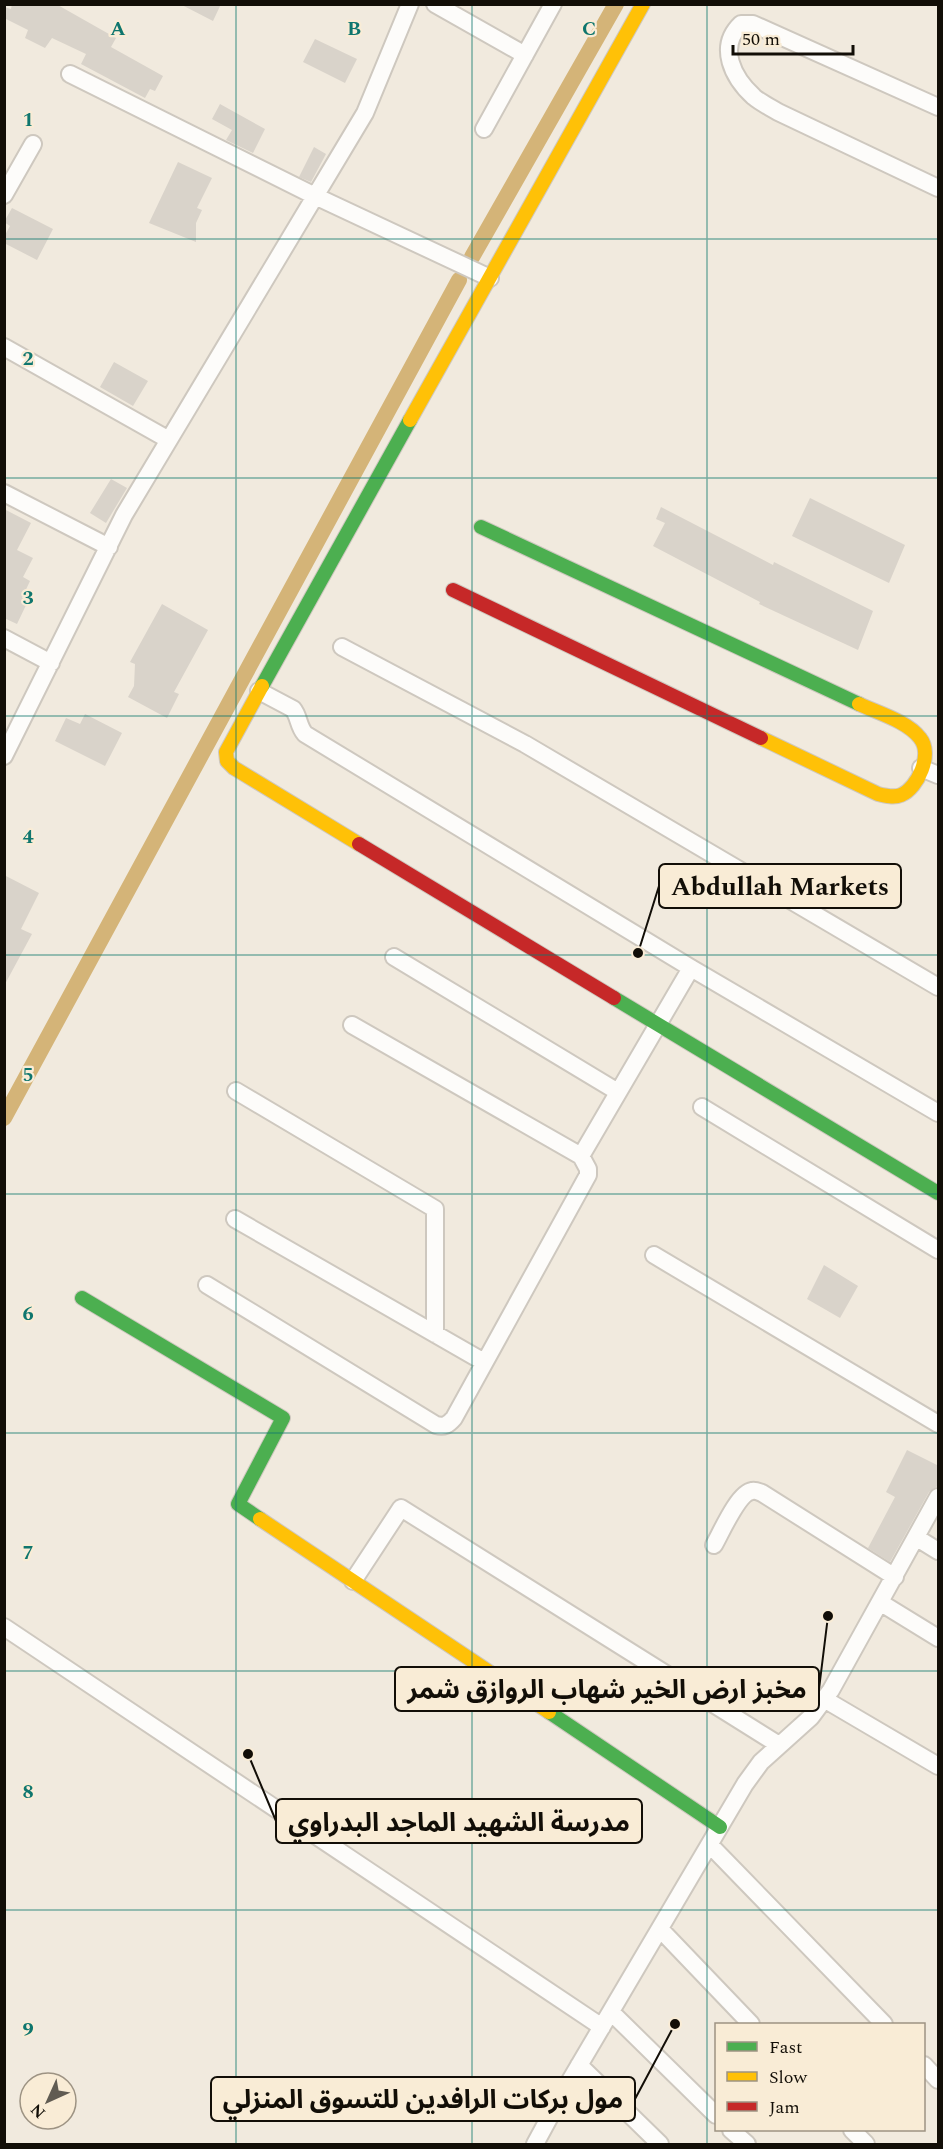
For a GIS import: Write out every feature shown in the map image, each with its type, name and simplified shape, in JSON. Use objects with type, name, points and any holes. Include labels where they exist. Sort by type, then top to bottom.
[{"type":"street","points":[[4,756],[124,515],[365,113],[410,4]]},
{"type":"street","points":[[435,4],[525,55]]},
{"type":"street","points":[[484,129],[553,4]]},
{"type":"street","points":[[643,4],[259,691],[226,752],[227,761],[234,768],[657,1025],[939,1193]]},
{"type":"street","points":[[939,107],[753,24],[741,24],[734,31],[729,43],[730,63],[737,77],[755,99],[939,188]]},
{"type":"street","points":[[70,74],[315,196],[490,278]]},
{"type":"street","points":[[4,195],[33,144]]},
{"type":"street","points":[[4,347],[169,440]]},
{"type":"street","points":[[4,493],[109,547]]},
{"type":"street","points":[[453,590],[878,794],[892,797],[903,795],[913,788],[927,753],[924,742],[916,733],[481,527]]},
{"type":"street","points":[[4,638],[51,663]]},
{"type":"street","points":[[342,647],[525,744],[939,987]]},
{"type":"street","points":[[259,691],[293,709],[296,712],[299,726],[305,734],[691,968],[939,1113]]},
{"type":"street","points":[[921,768],[939,775]]},
{"type":"street","points":[[394,957],[618,1092]]},
{"type":"street","points":[[581,1156],[691,968]]},
{"type":"street","points":[[207,1285],[435,1425],[448,1424],[454,1418],[588,1175],[588,1169],[581,1156],[352,1025]]},
{"type":"street","points":[[236,1091],[435,1209],[435,1335]]},
{"type":"street","points":[[702,1107],[939,1250]]},
{"type":"street","points":[[235,1219],[484,1362]]},
{"type":"street","points":[[654,1255],[939,1424]]},
{"type":"street","points":[[82,1298],[283,1418],[238,1504],[720,1827]]},
{"type":"street","points":[[714,1545],[743,1495],[752,1491],[762,1492],[894,1577]]},
{"type":"street","points":[[535,2145],[579,2065],[720,1827],[761,1762],[811,1717],[824,1699],[939,1497]]},
{"type":"street","points":[[353,1581],[401,1508],[779,1745]]},
{"type":"street","points":[[917,1538],[939,1551]]},
{"type":"street","points":[[886,1606],[939,1638]]},
{"type":"street","points":[[4,1627],[602,2027]]},
{"type":"street","points":[[824,1699],[939,1766]]},
{"type":"street","points":[[710,1845],[882,2023]]},
{"type":"street","points":[[660,1929],[749,2023]]},
{"type":"street","points":[[611,2012],[715,2113]]},
{"type":"street","points":[[579,2065],[660,2145]]},
{"type":"street","points":[[925,2066],[939,2080]]},
{"type":"street","points":[[732,2131],[747,2145]]},
{"type":"street","points":[[853,2131],[866,2145]]},
{"type":"building","points":[[12,4],[56,4],[116,38],[111,47],[163,76],[155,91],[150,89],[145,98],[81,64],[86,54],[52,38],[45,48],[25,38],[28,30],[4,18],[4,7],[11,9]]},
{"type":"building","points":[[180,4],[221,4],[213,21]]},
{"type":"building","points":[[315,39],[357,59],[345,83],[303,62]]},
{"type":"building","points":[[220,104],[265,129],[253,153],[226,140],[232,130],[212,119]]},
{"type":"building","points":[[314,147],[326,154],[311,182],[299,177]]},
{"type":"building","points":[[178,162],[212,178],[197,208],[202,210],[196,223],[196,242],[149,223]]},
{"type":"building","points":[[12,208],[53,229],[37,260],[4,243],[4,237],[10,226],[4,222]]},
{"type":"building","points":[[114,362],[148,381],[133,406],[100,387]]},
{"type":"building","points":[[111,479],[127,488],[106,523],[90,513]]},
{"type":"building","points":[[810,498],[905,545],[889,583],[792,536]]},
{"type":"building","points":[[661,507],[773,565],[774,562],[873,611],[858,650],[759,604],[760,602],[653,546],[665,523],[656,519]]},
{"type":"building","points":[[4,509],[31,523],[17,550],[33,558],[23,577],[30,581],[22,598],[28,601],[17,624],[4,618]]},
{"type":"building","points":[[162,604],[208,630],[174,692],[179,694],[167,718],[128,697],[134,686],[135,664],[130,662]]},
{"type":"building","points":[[85,714],[122,733],[105,766],[55,741],[66,718],[80,724]]},
{"type":"building","points":[[4,875],[39,893],[21,929],[32,934],[4,986]]},
{"type":"building","points":[[824,1265],[858,1286],[840,1318],[807,1299]]},
{"type":"building","points":[[907,1450],[939,1466],[939,1485],[929,1492],[890,1562],[868,1548],[895,1497],[886,1492]]},
{"type":"waterway","points":[[472,257],[616,4]]},
{"type":"waterway","points":[[4,1118],[459,280]]},
{"type":"traffic: fast","points":[[262,686],[410,420]]},
{"type":"traffic: fast","points":[[481,527],[859,704]]},
{"type":"traffic: fast","points":[[614,998],[938,1193]]},
{"type":"traffic: fast","points":[[82,1298],[283,1418],[238,1504],[260,1519]]},
{"type":"traffic: fast","points":[[549,1712],[720,1827]]},
{"type":"traffic: slow","points":[[410,420],[643,4]]},
{"type":"traffic: slow","points":[[262,686],[226,752],[227,761],[234,768],[359,844]]},
{"type":"traffic: slow","points":[[761,738],[878,794],[893,797],[901,795],[913,785],[922,770],[924,745],[908,727],[859,704]]},
{"type":"traffic: slow","points":[[260,1519],[549,1712]]},
{"type":"traffic: jam","points":[[453,590],[761,738]]},
{"type":"traffic: jam","points":[[359,844],[614,998]]},
{"type":"place","name":"Abdullah Markets","points":[[638,953]]},
{"type":"place","name":"مخبز ارض الخير شهاب الروازق شمر","points":[[828,1616]]},
{"type":"place","name":"مدرسة الشهيد الماجد البدراوي","points":[[248,1754]]},
{"type":"place","name":"مول بركات الرافدين للتسوق المنزلي","points":[[675,2024]]}]
